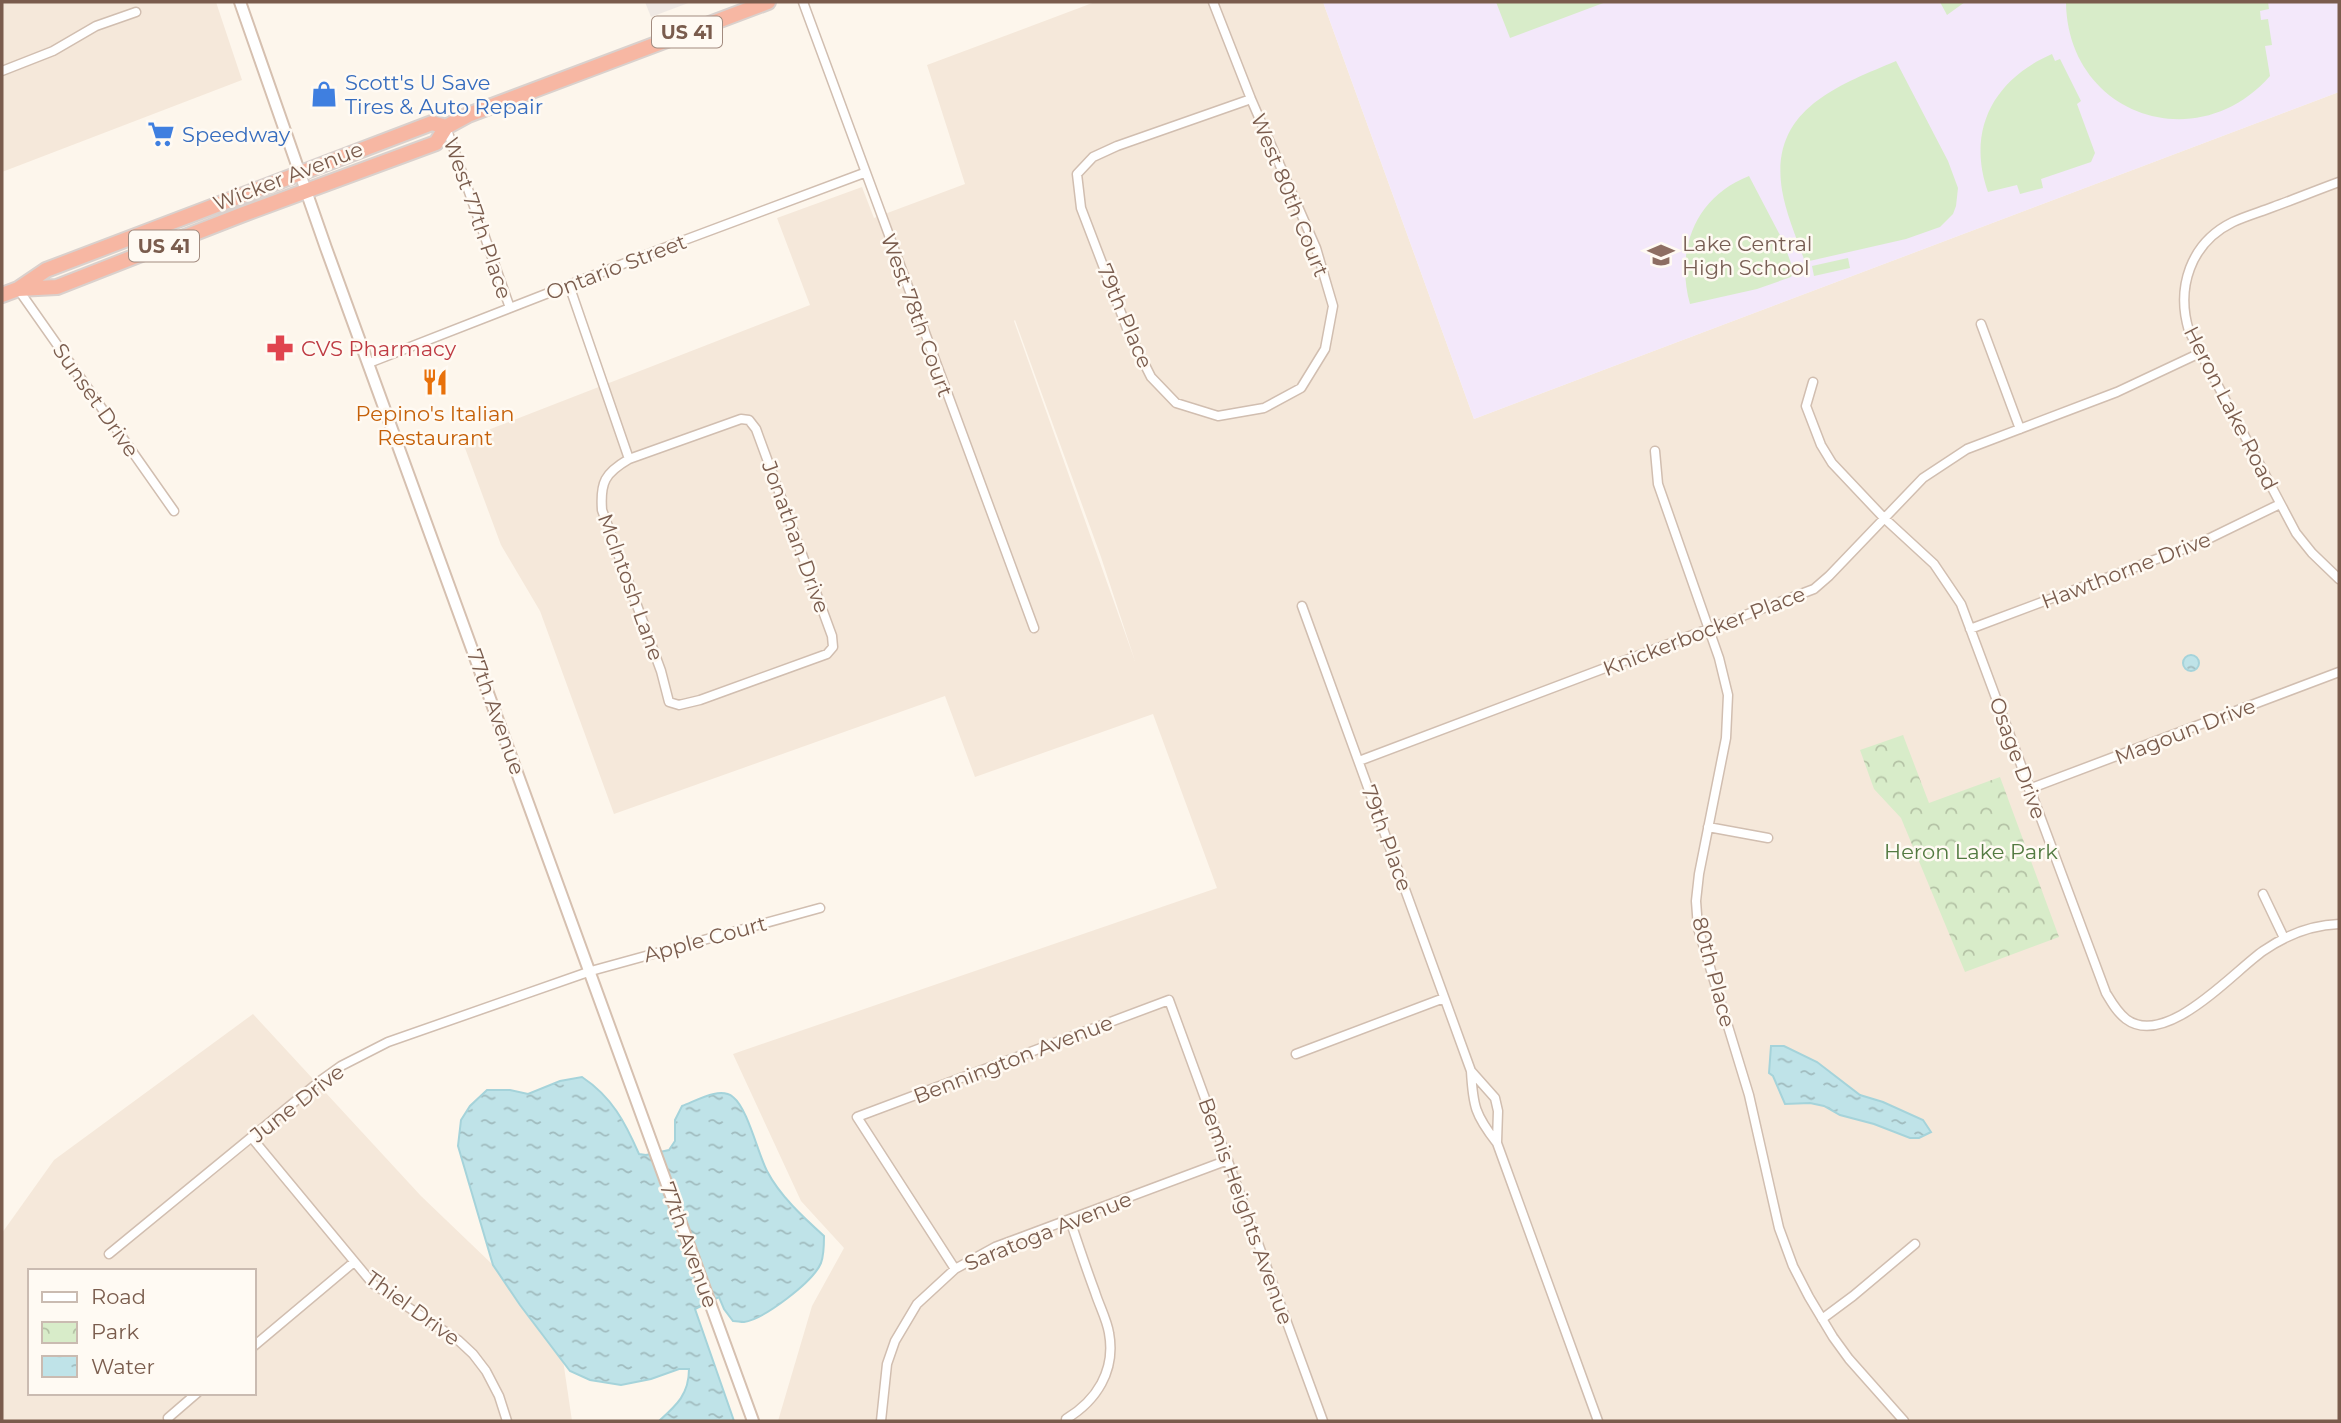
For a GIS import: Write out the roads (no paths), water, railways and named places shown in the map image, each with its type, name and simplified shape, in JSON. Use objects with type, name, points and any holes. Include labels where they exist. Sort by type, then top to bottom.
[{"type":"highway","name":"Wicker Avenue","points":[[18,289],[57,287],[436,143],[446,127],[468,115],[768,2]]},
{"type":"highway","name":"Wicker Avenue","points":[[2,295],[18,289],[46,270],[299,173],[432,123],[446,127]]},
{"type":"street","name":"77th Avenue","points":[[240,2],[299,173],[753,1421]]},
{"type":"street","name":"West 78th Court","points":[[803,2],[1034,628]]},
{"type":"street","name":"West 80th Court","points":[[1213,2],[1251,99],[1316,248],[1334,306],[1325,349],[1301,388],[1264,408]]},
{"type":"street","points":[[2,71],[53,51],[96,26],[136,12]]},
{"type":"street","name":"79th Place","points":[[1251,99],[1117,146],[1093,157],[1077,174],[1081,208],[1128,331],[1151,377],[1176,403],[1218,416],[1264,408]]},
{"type":"street","name":"West 77th Place","points":[[446,127],[510,308]]},
{"type":"street","name":"Ontario Street","points":[[369,363],[864,173]]},
{"type":"street","name":"Heron Lake Road","points":[[2339,182],[2232,223],[2215,234],[2202,246],[2186,274],[2183,302],[2189,331],[2280,504],[2304,543],[2339,579]]},
{"type":"street","points":[[569,285],[629,460]]},
{"type":"street","name":"Sunset Drive","points":[[18,289],[174,511]]},
{"type":"street","points":[[1981,324],[2020,429]]},
{"type":"street","name":"Knickerbocker Place","points":[[1359,761],[1814,590],[1923,478],[1945,462],[1967,449],[2144,381],[2200,353]]},
{"type":"street","name":"Osage Drive","points":[[1813,382],[1806,406],[1821,446],[1832,464],[1845,480],[1941,573],[1961,604],[2106,993],[2116,1010],[2128,1021],[2144,1026],[2171,1022],[2284,938],[2305,929],[2339,924]]},
{"type":"street","name":"Jonathan Drive","points":[[629,460],[741,419],[749,420],[757,429],[832,636],[833,647],[827,654],[701,700],[678,705],[669,702]]},
{"type":"street","name":"80th Place","points":[[1656,451],[1658,484],[1719,658],[1728,695],[1726,738],[1696,901],[1698,928],[1749,1095],[1779,1228],[1793,1266],[1822,1319],[1849,1359],[1904,1421]]},
{"type":"street","name":"Mclntosh Lane","points":[[629,460],[617,466],[604,480],[601,495],[603,510],[661,671],[669,702]]},
{"type":"street","name":"Hawthorne Drive","points":[[1970,629],[2202,542],[2280,504]]},
{"type":"street","name":"79th Place","points":[[1302,606],[1471,1071],[1474,1108],[1482,1125],[1497,1143],[1598,1421]]},
{"type":"street","name":"Magoun Drive","points":[[2029,789],[2339,672]]},
{"type":"street","points":[[1708,827],[1768,838]]},
{"type":"street","points":[[2263,894],[2284,938]]},
{"type":"street","name":"Apple Court","points":[[591,971],[820,908]]},
{"type":"street","name":"June Drive","points":[[109,1254],[320,1081],[365,1054],[388,1042],[591,971]]},
{"type":"street","points":[[1296,1054],[1444,998]]},
{"type":"street","name":"Bennington Avenue","points":[[955,1269],[857,1117],[1169,1000]]},
{"type":"street","name":"Bemis Heights Avenue","points":[[1169,1000],[1323,1421]]},
{"type":"street","name":"79th Place","points":[[1471,1071],[1495,1098],[1498,1111],[1497,1143]]},
{"type":"street","name":"Thiel Drive","points":[[252,1138],[373,1284],[466,1347],[486,1371],[499,1395],[507,1421]]},
{"type":"street","name":"Saratoga Avenue","points":[[881,1421],[887,1364],[895,1341],[917,1304],[955,1269],[995,1247],[1228,1160]]},
{"type":"street","points":[[1066,1421],[1092,1399],[1102,1383],[1109,1359],[1110,1334],[1070,1220]]},
{"type":"street","points":[[1822,1319],[1915,1244]]},
{"type":"street","points":[[256,1344],[354,1262]]},
{"type":"street","points":[[168,1420],[195,1395]]},
{"type":"water","points":[[2191,655],[2197,657],[2197,669],[2191,671],[2185,669],[2183,663],[2185,657]]},
{"type":"water","points":[[1771,1046],[1784,1046],[1817,1062],[1860,1095],[1923,1120],[1931,1132],[1919,1138],[1910,1138],[1840,1115],[1824,1106],[1810,1103],[1785,1104],[1773,1076],[1769,1073]]},
{"type":"water","points":[[582,1077],[610,1102],[639,1154],[646,1155],[669,1150],[675,1141],[675,1120],[682,1106],[715,1094],[728,1094],[733,1097],[743,1111],[772,1180],[792,1206],[824,1236],[823,1257],[816,1271],[798,1289],[763,1314],[744,1322],[733,1321],[719,1297],[695,1309],[734,1421],[659,1421],[681,1398],[687,1385],[689,1369],[679,1369],[651,1379],[621,1385],[590,1380],[570,1371],[493,1265],[458,1146],[461,1120],[470,1106],[487,1090],[510,1090],[528,1094],[560,1081]]},
{"type":"place","name":"Scott's U Save Tires & Auto Repair","points":[[324,94]]},
{"type":"place","name":"Speedway","points":[[161,134]]},
{"type":"place","name":"Lake Central High School","points":[[1661,255]]},
{"type":"place","name":"CVS Pharmacy","points":[[280,348]]},
{"type":"place","name":"Pepino's Italian Restaurant","points":[[435,382]]},
{"type":"park label","name":"Heron Lake Park","points":[[1971,851]]}]
